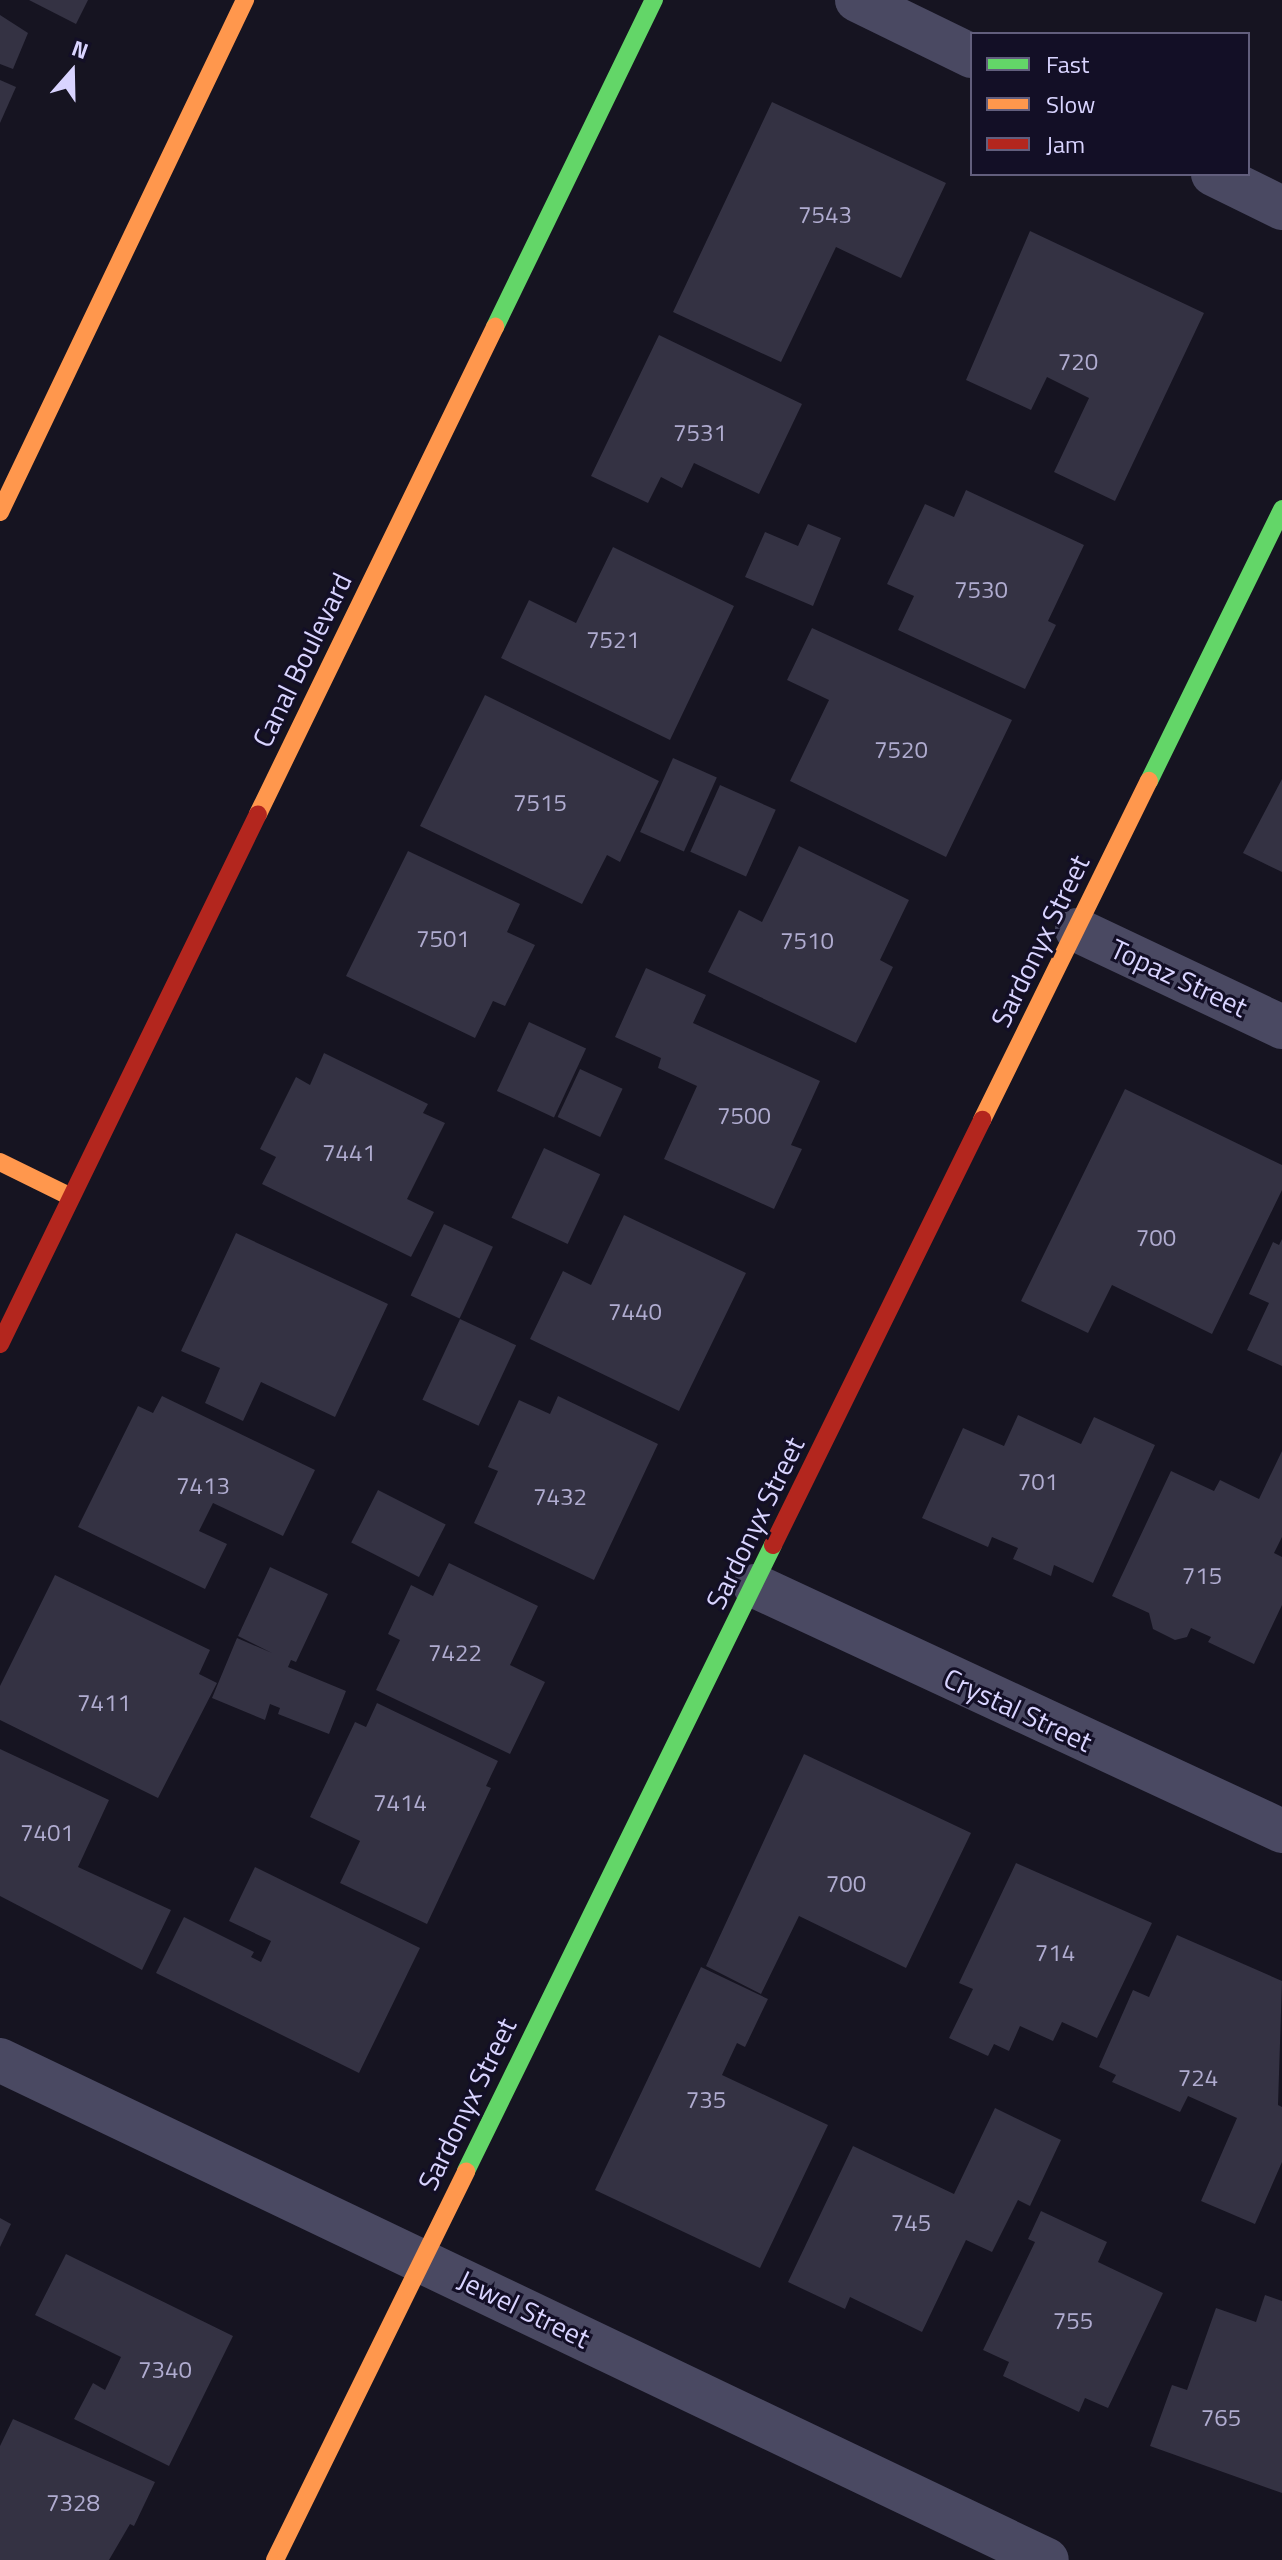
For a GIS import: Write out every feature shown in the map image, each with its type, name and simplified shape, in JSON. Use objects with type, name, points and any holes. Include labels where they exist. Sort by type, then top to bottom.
[{"type":"street","points":[[0,512],[245,0]]},
{"type":"street","name":"Canal Boulevard","points":[[0,1344],[654,0]]},
{"type":"street","points":[[857,0],[970,55]]},
{"type":"street","points":[[1217,176],[1282,208]]},
{"type":"street","name":"Sardonyx Street","points":[[275,2560],[1282,509]]},
{"type":"street","name":"Topaz Street","points":[[1077,930],[1282,1027]]},
{"type":"street","points":[[0,1162],[71,1197]]},
{"type":"street","name":"Crystal Street","points":[[755,1586],[1282,1831]]},
{"type":"street","name":"Jewel Street","points":[[0,2060],[1047,2560]]},
{"type":"building","points":[[29,0],[88,0],[76,24]]},
{"type":"building","points":[[0,15],[28,33],[13,69],[0,64]]},
{"type":"building","points":[[0,80],[16,87],[0,123]]},
{"type":"building","points":[[772,102],[946,183],[901,278],[836,247],[781,362],[673,312]]},
{"type":"building","points":[[1030,231],[1204,313],[1115,501],[1054,472],[1089,398],[1047,377],[1031,410],[966,380]]},
{"type":"building","points":[[659,335],[802,404],[759,494],[694,463],[682,488],[661,477],[648,503],[591,476]]},
{"type":"building","points":[[966,490],[1084,545],[1048,621],[1056,625],[1025,689],[898,630],[914,596],[887,584],[925,504],[954,517]]},
{"type":"building","points":[[808,524],[841,538],[813,606],[745,577],[765,532],[798,546]]},
{"type":"building","points":[[613,547],[734,606],[670,740],[501,658],[529,600],[576,623]]},
{"type":"building","points":[[812,628],[1012,720],[946,857],[790,781],[829,700],[787,680]]},
{"type":"building","points":[[485,695],[659,781],[620,862],[607,855],[582,904],[420,826]]},
{"type":"building","points":[[673,758],[717,778],[684,852],[640,832]]},
{"type":"building","points":[[1282,779],[1282,872],[1243,853]]},
{"type":"building","points":[[720,785],[776,810],[746,876],[690,852]]},
{"type":"building","points":[[799,846],[909,900],[880,960],[893,967],[856,1043],[708,972],[739,910],[762,922]]},
{"type":"building","points":[[408,851],[520,904],[507,932],[535,945],[505,1006],[493,1001],[475,1038],[346,976]]},
{"type":"building","points":[[646,968],[706,995],[693,1023],[820,1081],[791,1145],[802,1149],[774,1209],[664,1159],[697,1086],[658,1068],[661,1058],[615,1037]]},
{"type":"building","points":[[529,1022],[586,1049],[554,1118],[497,1091]]},
{"type":"building","points":[[324,1053],[428,1104],[423,1113],[445,1123],[407,1199],[434,1212],[411,1257],[262,1184],[276,1157],[260,1149],[296,1077],[310,1085]]},
{"type":"building","points":[[580,1069],[623,1089],[600,1137],[558,1117]]},
{"type":"building","points":[[1125,1089],[1282,1165],[1282,1190],[1212,1334],[1112,1285],[1088,1333],[1021,1301]]},
{"type":"building","points":[[544,1148],[600,1174],[568,1244],[511,1218]]},
{"type":"building","points":[[624,1215],[746,1273],[679,1411],[530,1339],[563,1271],[591,1285]]},
{"type":"building","points":[[444,1224],[493,1247],[460,1318],[411,1296]]},
{"type":"building","points":[[236,1233],[388,1304],[335,1417],[261,1382],[243,1421],[205,1403],[220,1368],[181,1351]]},
{"type":"building","points":[[1282,1239],[1282,1366],[1247,1350],[1269,1303],[1249,1294],[1273,1242],[1279,1245]]},
{"type":"building","points":[[460,1319],[516,1345],[479,1426],[422,1400]]},
{"type":"building","points":[[162,1396],[315,1470],[283,1536],[213,1503],[199,1531],[227,1544],[205,1589],[78,1527],[138,1406],[153,1413]]},
{"type":"building","points":[[558,1396],[658,1444],[594,1580],[474,1523],[498,1471],[488,1467],[519,1400],[550,1414]]},
{"type":"building","points":[[1018,1415],[1081,1444],[1094,1417],[1155,1445],[1093,1583],[1054,1565],[1051,1576],[1013,1559],[1018,1548],[992,1537],[988,1547],[922,1518],[963,1428],[1004,1446]]},
{"type":"building","points":[[1282,1451],[1282,1537],[1274,1553],[1282,1557],[1282,1605],[1254,1664],[1208,1642],[1211,1637],[1191,1628],[1187,1637],[1175,1640],[1153,1629],[1149,1613],[1112,1596],[1171,1471],[1214,1491],[1220,1480],[1259,1499]]},
{"type":"building","points":[[378,1490],[446,1525],[419,1577],[351,1543]]},
{"type":"building","points":[[449,1563],[538,1606],[510,1665],[545,1682],[510,1754],[376,1690],[400,1640],[388,1634],[411,1585],[433,1596]]},
{"type":"building","points":[[270,1567],[328,1594],[296,1662],[291,1660],[288,1667],[346,1691],[329,1734],[278,1714],[280,1708],[270,1704],[265,1720],[212,1698],[237,1638],[272,1653],[238,1636]]},
{"type":"building","points":[[55,1575],[210,1650],[199,1674],[217,1683],[158,1798],[0,1720],[0,1686]]},
{"type":"building","points":[[377,1703],[498,1761],[486,1786],[491,1788],[427,1924],[340,1883],[360,1841],[310,1817],[355,1722],[366,1727]]},
{"type":"building","points":[[0,1749],[109,1800],[78,1867],[171,1910],[142,1970],[0,1896]]},
{"type":"building","points":[[804,1754],[971,1833],[906,1968],[799,1916],[761,1994],[706,1966]]},
{"type":"building","points":[[1016,1863],[1152,1923],[1097,2038],[1062,2022],[1053,2041],[1020,2026],[1009,2051],[994,2044],[988,2056],[949,2038],[973,1989],[959,1983]]},
{"type":"building","points":[[255,1867],[420,1948],[359,2073],[156,1973],[184,1917],[254,1952],[251,1957],[261,1962],[271,1941],[229,1921]]},
{"type":"building","points":[[1177,1935],[1282,1981],[1278,2105],[1282,2107],[1282,2162],[1255,2224],[1201,2201],[1237,2118],[1188,2096],[1180,2112],[1112,2082],[1116,2075],[1099,2067],[1133,1990],[1149,1997]]},
{"type":"building","points":[[701,1967],[768,1999],[745,2047],[737,2043],[722,2075],[828,2125],[760,2268],[595,2190]]},
{"type":"building","points":[[995,2108],[1061,2140],[1030,2206],[1018,2200],[992,2252],[966,2240],[922,2332],[850,2297],[845,2309],[788,2282],[853,2146],[954,2194]]},
{"type":"building","points":[[1041,2211],[1107,2242],[1098,2262],[1163,2293],[1108,2408],[1085,2398],[1079,2412],[1003,2376],[1009,2362],[983,2350],[1035,2242],[1028,2239]]},
{"type":"building","points":[[0,2218],[11,2224],[0,2247]]},
{"type":"building","points":[[66,2254],[233,2336],[169,2466],[74,2419],[93,2383],[105,2390],[121,2357],[35,2315]]},
{"type":"building","points":[[1265,2295],[1282,2301],[1282,2493],[1150,2446],[1172,2385],[1187,2390],[1216,2308],[1256,2322]]},
{"type":"building","points":[[13,2419],[155,2482],[134,2526],[130,2524],[109,2560],[0,2560],[0,2446]]},
{"type":"traffic: fast","points":[[495,327],[654,0]]},
{"type":"traffic: fast","points":[[1149,781],[1282,509]]},
{"type":"traffic: fast","points":[[466,2171],[773,1545]]},
{"type":"traffic: slow","points":[[0,512],[245,0]]},
{"type":"traffic: slow","points":[[258,814],[495,327]]},
{"type":"traffic: slow","points":[[982,1120],[1149,781]]},
{"type":"traffic: slow","points":[[0,1162],[71,1197]]},
{"type":"traffic: slow","points":[[275,2560],[466,2171]]},
{"type":"traffic: jam","points":[[0,1344],[258,814]]},
{"type":"traffic: jam","points":[[773,1545],[982,1120]]}]
